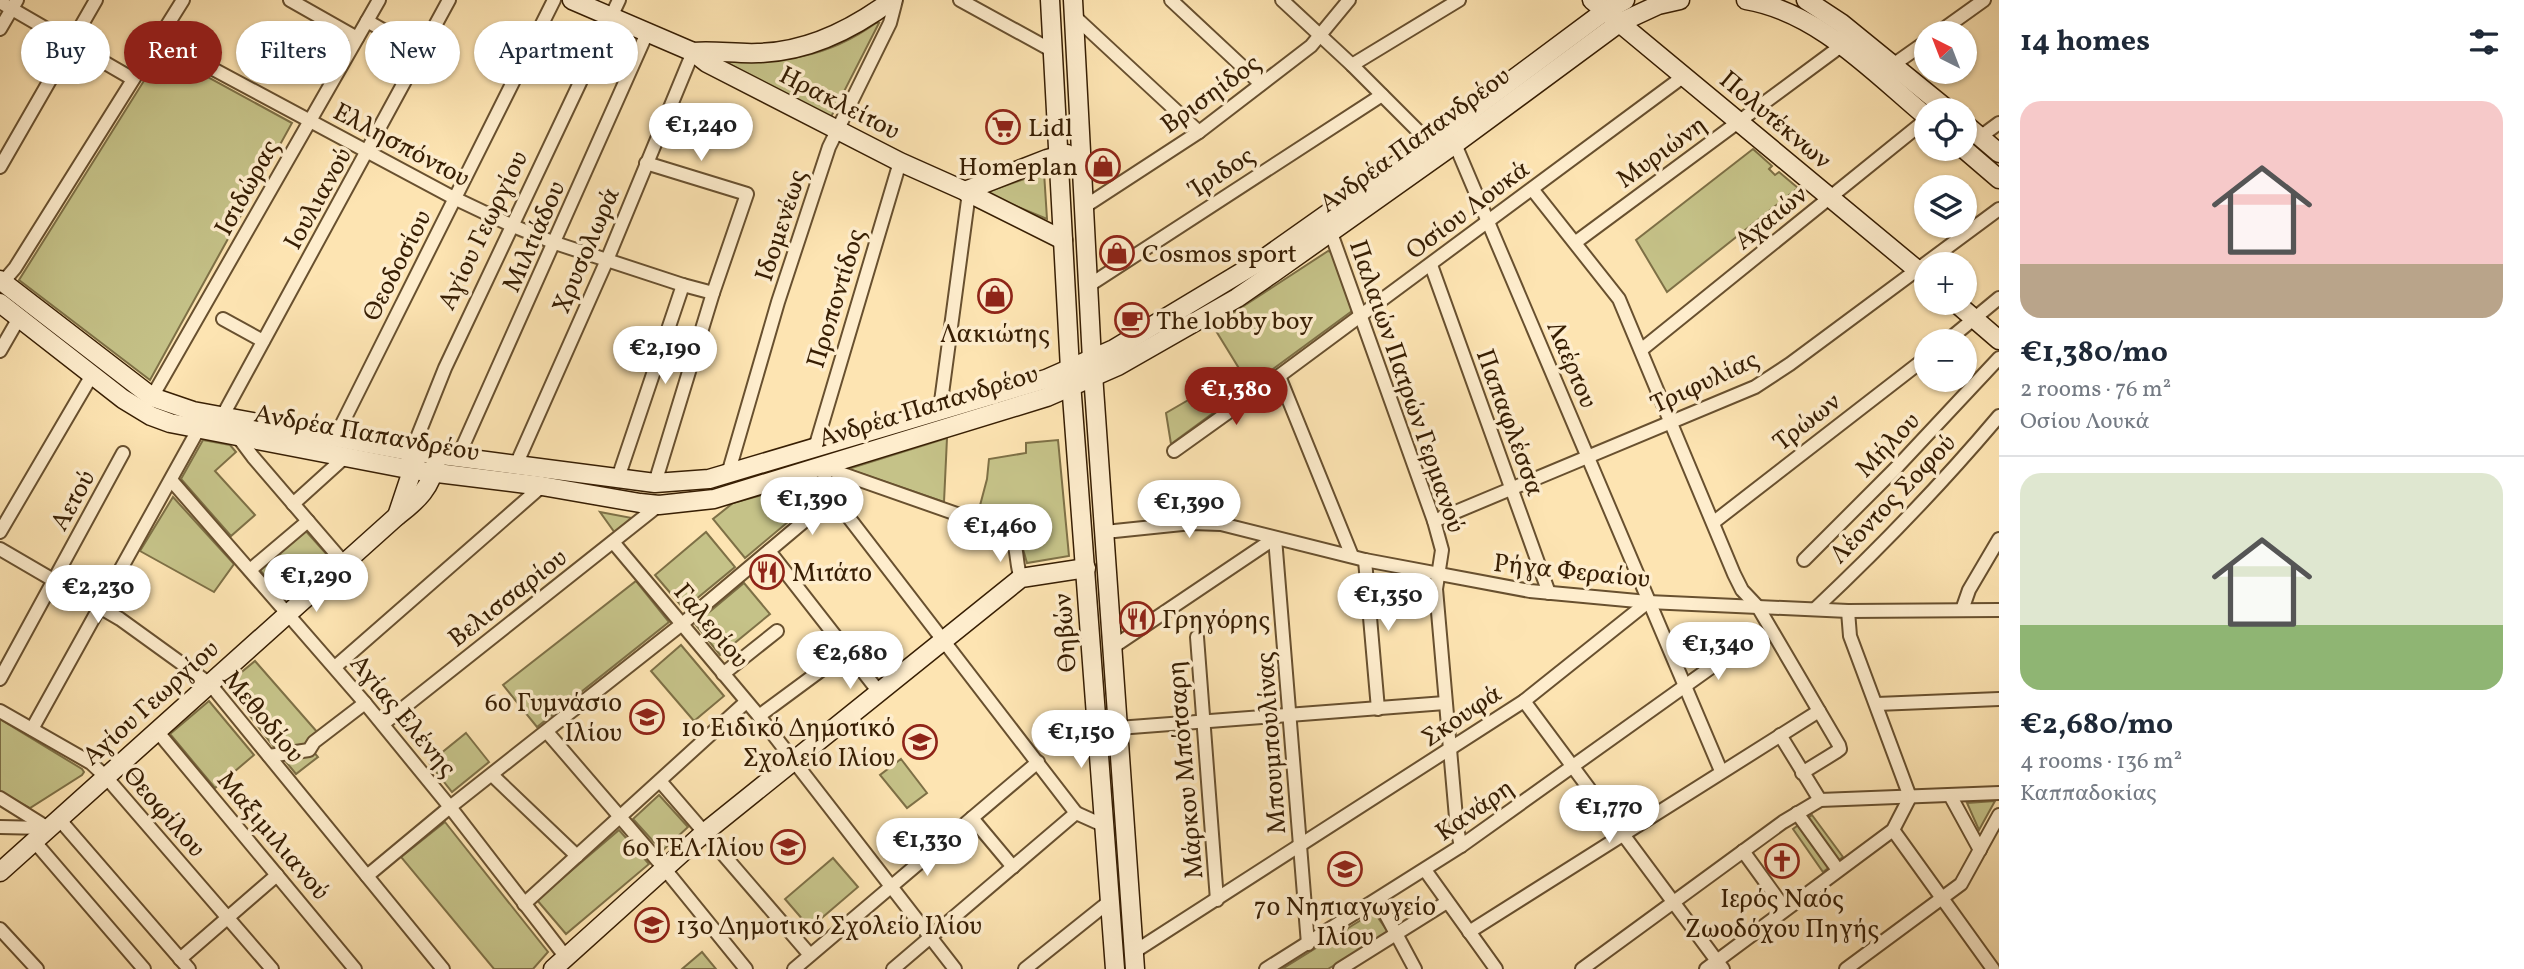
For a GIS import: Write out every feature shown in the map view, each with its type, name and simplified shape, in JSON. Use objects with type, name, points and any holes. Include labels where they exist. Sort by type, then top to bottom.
[{"type":"main road","points":[[572,0],[694,52],[708,50],[760,53],[808,45],[850,27],[894,0]]},
{"type":"main road","name":"Θηβών","points":[[1050,0],[1071,378],[1115,969]]},
{"type":"main road","name":"Ανδρέα Παπανδρέου","points":[[1093,369],[1231,281],[1429,142],[1605,11],[1625,0]]},
{"type":"main road","name":"Ανδρέα Παπανδρέου","points":[[1,281],[152,397],[193,411],[415,451],[436,463],[542,486],[659,505],[714,499],[1034,401],[1071,378],[1147,351],[1237,298],[1455,144],[1605,11],[1680,0]]},
{"type":"main road","points":[[1746,0],[1765,3],[1793,13],[1818,28],[1914,107]]},
{"type":"main road","points":[[1808,0],[1841,23],[1933,98]]},
{"type":"main road","name":"Θηβών","points":[[1074,8],[1093,369],[1134,960]]},
{"type":"main road","name":"Πολυτέκνων","points":[[1605,11],[1914,267]]},
{"type":"main road","name":"Ηρακλείτου","points":[[694,52],[707,63],[837,130],[1063,240]]},
{"type":"main road","points":[[1977,134],[1999,153]]},
{"type":"main road","points":[[965,191],[1058,155],[1082,152]]},
{"type":"main road","points":[[1977,160],[1999,179]]},
{"type":"main road","name":"Ανδρέα Παπανδρέου","points":[[0,303],[92,375],[151,416],[198,430],[410,469],[458,457],[655,483],[709,479],[1046,379],[1071,378]]},
{"type":"main road","points":[[1970,315],[1999,340]]},
{"type":"main road","name":"Αγίου Γεωργίου","points":[[397,516],[415,451]]},
{"type":"main road","name":"Αγίου Γεωργίου","points":[[0,872],[422,495],[436,463]]},
{"type":"main road","points":[[557,965],[704,832],[1021,578],[1086,568]]},
{"type":"street","points":[[84,21],[96,0]]},
{"type":"street","points":[[170,21],[183,0]]},
{"type":"street","points":[[290,0],[358,38]]},
{"type":"street","name":"Ισιδώρας","points":[[367,21],[379,0]]},
{"type":"street","name":"Ιουλιανού","points":[[222,416],[449,0]]},
{"type":"street","name":"Θεοδοσίου","points":[[335,438],[554,0]]},
{"type":"street","name":"Αγίου Γεωργίου","points":[[415,451],[445,368],[619,0]]},
{"type":"street","name":"Ιδομενέως","points":[[728,474],[778,302],[829,147],[890,23],[894,0]]},
{"type":"street","points":[[960,0],[1053,51]]},
{"type":"street","points":[[1171,0],[1261,84]]},
{"type":"street","points":[[1282,0],[1429,142]]},
{"type":"street","name":"Βρισηίδος","points":[[1084,207],[1199,132],[1311,46],[1349,0]]},
{"type":"street","points":[[1352,65],[1460,0]]},
{"type":"street","points":[[1955,21],[1984,0]]},
{"type":"street","points":[[0,29],[10,4],[37,21]]},
{"type":"street","points":[[1074,8],[1199,132]]},
{"type":"street","name":"Ισιδώρας","points":[[152,397],[365,25]]},
{"type":"street","name":"Μιλτιάδου","points":[[458,457],[647,33]]},
{"type":"street","name":"Μυριώνη","points":[[1576,242],[1841,46]]},
{"type":"street","points":[[1893,65],[1914,50]]},
{"type":"street","name":"Χρυσολωρά","points":[[516,465],[607,260],[694,52]]},
{"type":"street","name":"Ελλησπόντου","points":[[222,74],[454,198],[513,226],[555,243],[713,293]]},
{"type":"street","name":"Οσίου Λουκά","points":[[1174,451],[1431,265],[1684,76]]},
{"type":"street","points":[[0,167],[48,84]]},
{"type":"street","points":[[1,281],[15,268],[130,84]]},
{"type":"street","name":"Ίριδος","points":[[1088,286],[1382,95]]},
{"type":"street","points":[[1980,137],[1999,123]]},
{"type":"street","name":"Αχαιών","points":[[1641,350],[1914,129]]},
{"type":"street","name":"Λαέρτου","points":[[1455,144],[1648,602]]},
{"type":"street","name":"Προποντίδος","points":[[815,448],[900,162]]},
{"type":"street","points":[[646,163],[747,194],[713,293],[655,483]]},
{"type":"street","points":[[1532,189],[1619,299],[1738,582],[1758,607],[1840,749],[1802,773]]},
{"type":"street","points":[[940,409],[968,200],[965,191]]},
{"type":"street","name":"Τριφυλίας","points":[[1948,252],[1999,209]]},
{"type":"street","name":"Παλαιών Πατρών Γερμανού","points":[[1331,233],[1442,550],[1436,589],[1457,829],[1461,846]]},
{"type":"street","name":"Παπαφλέσσα","points":[[1431,265],[1549,593]]},
{"type":"street","name":"Τριφυλίας","points":[[1434,521],[1755,387],[1914,279]]},
{"type":"street","points":[[618,478],[682,285]]},
{"type":"street","points":[[1962,329],[1999,298]]},
{"type":"street","points":[[0,351],[19,318]]},
{"type":"street","points":[[223,319],[264,341]]},
{"type":"street","name":"Μήλου","points":[[1804,560],[1898,466],[1999,358]]},
{"type":"street","name":"Τρώων","points":[[1714,522],[1914,367]]},
{"type":"street","points":[[0,532],[92,375]]},
{"type":"street","points":[[1279,376],[1352,556]]},
{"type":"street","name":"Λέοντος Σοφού","points":[[1815,609],[1903,525],[1999,416]]},
{"type":"street","points":[[32,729],[198,430]]},
{"type":"street","points":[[238,437],[344,563]]},
{"type":"street","name":"Αετού","points":[[0,679],[123,453]]},
{"type":"street","points":[[293,504],[345,457]]},
{"type":"street","points":[[820,466],[833,497],[1076,813],[1105,826]]},
{"type":"street","points":[[820,466],[1008,532],[1015,542],[1017,569],[1021,578]]},
{"type":"street","name":"Αγίας Ελένης","points":[[171,480],[289,613],[450,807],[524,904],[557,965]]},
{"type":"street","points":[[335,667],[542,486]]},
{"type":"street","points":[[367,876],[682,624],[833,497]]},
{"type":"street","name":"Βελισσαρίου","points":[[383,724],[659,505]]},
{"type":"street","points":[[250,570],[308,521]]},
{"type":"street","name":"Ρήγα Φεραίου","points":[[1105,532],[1192,523],[1221,524],[1438,575],[1549,593],[1648,602],[1848,611],[1999,610]]},
{"type":"street","points":[[1113,648],[1275,538]]},
{"type":"street","name":"Μπουμπουλίνας","points":[[1275,538],[1308,944]]},
{"type":"street","points":[[1962,610],[1969,590],[1999,539]]},
{"type":"street","name":"Γαλερίου","points":[[613,542],[759,716],[955,969]]},
{"type":"street","name":"Μεθοδίου","points":[[0,549],[100,606],[210,684],[443,969]]},
{"type":"street","points":[[769,551],[879,692]]},
{"type":"street","points":[[1365,560],[1378,709]]},
{"type":"street","points":[[1648,602],[1721,771]]},
{"type":"street","name":"Σκουφά","points":[[1134,960],[1217,900],[1524,701],[1648,602]]},
{"type":"street","points":[[1706,969],[1720,965],[1785,909],[1893,830],[1910,797],[1850,636],[1848,611]]},
{"type":"street","points":[[723,674],[776,631]]},
{"type":"street","name":"Μάρκου Μπότσαρη","points":[[1196,637],[1217,900]]},
{"type":"street","points":[[759,716],[847,651]]},
{"type":"street","name":"Κανάρη","points":[[1266,969],[1461,846],[1734,651]]},
{"type":"street","points":[[1877,704],[1999,699]]},
{"type":"street","points":[[1524,701],[1720,965]]},
{"type":"street","points":[[524,904],[746,702]]},
{"type":"street","points":[[269,756],[309,750],[314,742],[365,703]]},
{"type":"street","points":[[1118,728],[1445,703]]},
{"type":"street","name":"Θεοφίλου","points":[[0,711],[91,763],[106,777],[272,969]]},
{"type":"street","points":[[1469,932],[1819,711]]},
{"type":"street","name":"Μαξιμιλιανού","points":[[157,732],[355,969]]},
{"type":"street","points":[[547,732],[664,868],[746,969]]},
{"type":"street","points":[[1780,735],[1820,800]]},
{"type":"street","points":[[794,969],[1038,762]]},
{"type":"street","points":[[492,775],[577,856]]},
{"type":"street","points":[[660,781],[810,956]]},
{"type":"street","points":[[1582,969],[1797,813],[1820,800],[1951,797],[1999,793]]},
{"type":"street","points":[[1951,797],[1980,850]]},
{"type":"street","points":[[0,799],[54,823],[184,964],[226,918],[277,875]]},
{"type":"street","points":[[894,969],[1076,813]]},
{"type":"street","points":[[1797,813],[1838,870]]},
{"type":"street","points":[[1846,969],[1961,884],[1999,815]]},
{"type":"street","points":[[972,818],[1013,867]]},
{"type":"street","points":[[0,827],[54,823]]},
{"type":"street","points":[[1893,830],[1993,969]]},
{"type":"street","points":[[34,841],[144,969]]},
{"type":"street","points":[[1744,851],[1785,909]]},
{"type":"street","points":[[1425,870],[1493,968]]},
{"type":"street","points":[[1378,900],[1415,969]]},
{"type":"street","points":[[1025,969],[1110,901]]},
{"type":"street","points":[[1340,969],[1447,902]]},
{"type":"street","points":[[0,929],[37,969]]},
{"type":"shaded area","points":[[879,23],[830,119],[723,61],[803,56],[840,44]]},
{"type":"shaded area","points":[[142,84],[221,84],[292,123],[150,380],[19,280]]},
{"type":"shaded area","points":[[1753,149],[1772,166],[1769,169],[1775,175],[1779,172],[1798,188],[1667,292],[1636,240]]},
{"type":"shaded area","points":[[1044,172],[1047,219],[987,194],[987,192]]},
{"type":"shaded area","points":[[1328,251],[1332,252],[1352,311],[1171,444],[1166,413],[1240,370],[1213,326]]},
{"type":"shaded area","points":[[947,438],[944,502],[848,469]]},
{"type":"shaded area","points":[[203,440],[230,445],[236,452],[215,471],[255,515],[231,536],[181,479]]},
{"type":"shaded area","points":[[1058,440],[1069,556],[1027,563],[1017,528],[1013,523],[978,513],[989,459],[1026,453],[1026,443]]},
{"type":"shaded area","points":[[809,482],[820,495],[745,558],[713,519],[733,503]]},
{"type":"shaded area","points":[[173,497],[234,564],[214,592],[140,551]]},
{"type":"shaded area","points":[[600,512],[632,518],[615,533]]},
{"type":"shaded area","points":[[304,529],[330,558],[284,598],[259,569]]},
{"type":"shaded area","points":[[706,532],[735,567],[684,609],[655,575]]},
{"type":"shaded area","points":[[636,581],[669,622],[537,727],[503,685]]},
{"type":"shaded area","points":[[744,583],[770,614],[720,655],[695,624]]},
{"type":"shaded area","points":[[681,645],[724,696],[694,721],[651,671]]},
{"type":"shaded area","points":[[255,661],[318,733],[307,743],[277,751],[226,685]]},
{"type":"shaded area","points":[[209,701],[254,755],[215,788],[170,734]]},
{"type":"shaded area","points":[[0,719],[84,772],[30,808],[0,791]]},
{"type":"shaded area","points":[[466,733],[489,762],[452,792],[429,763]]},
{"type":"shaded area","points":[[312,750],[318,757],[296,774],[282,757]]},
{"type":"shaded area","points":[[901,759],[927,793],[907,808],[880,775]]},
{"type":"shaded area","points":[[659,795],[688,827],[662,851],[633,819]]},
{"type":"shaded area","points":[[1995,801],[1979,830],[1967,803]]},
{"type":"shaded area","points":[[1812,815],[1843,857],[1823,872],[1793,829]]},
{"type":"shaded area","points":[[445,822],[548,952],[533,969],[494,969],[401,857]]},
{"type":"shaded area","points":[[619,830],[649,864],[566,934],[537,900]]},
{"type":"shaded area","points":[[833,858],[858,887],[810,928],[785,899]]},
{"type":"shaded area","points":[[1374,912],[1388,932],[1328,969],[1282,969]]},
{"type":"shaded area","points":[[702,952],[716,969],[682,969]]},
{"type":"place","name":"Lidl","points":[[1003,127]]},
{"type":"place","name":"Homeplan","points":[[1103,166]]},
{"type":"place","name":"Cosmos sport","points":[[1117,253]]},
{"type":"place","name":"Λακιώτης","points":[[995,296]]},
{"type":"place","name":"The lobby boy","points":[[1132,320]]},
{"type":"place","name":"Μιτάτο","points":[[767,572]]},
{"type":"place","name":"Γρηγόρης","points":[[1137,619]]},
{"type":"place","name":"6ο Γυμνάσιο Ιλίου","points":[[647,717]]},
{"type":"place","name":"1ο Ειδικό Δημοτικό Σχολείο Ιλίου","points":[[920,742]]},
{"type":"place","name":"6ο ΓΕΛ Ιλίου","points":[[788,847]]},
{"type":"place","name":"Ιερός Ναός Ζωοδόχου Πηγής","points":[[1782,861]]},
{"type":"place","name":"7ο Νηπιαγωγείο Ιλίου","points":[[1345,869]]},
{"type":"place","name":"13ο Δημοτικό Σχολείο Ιλίου","points":[[652,925]]}]
